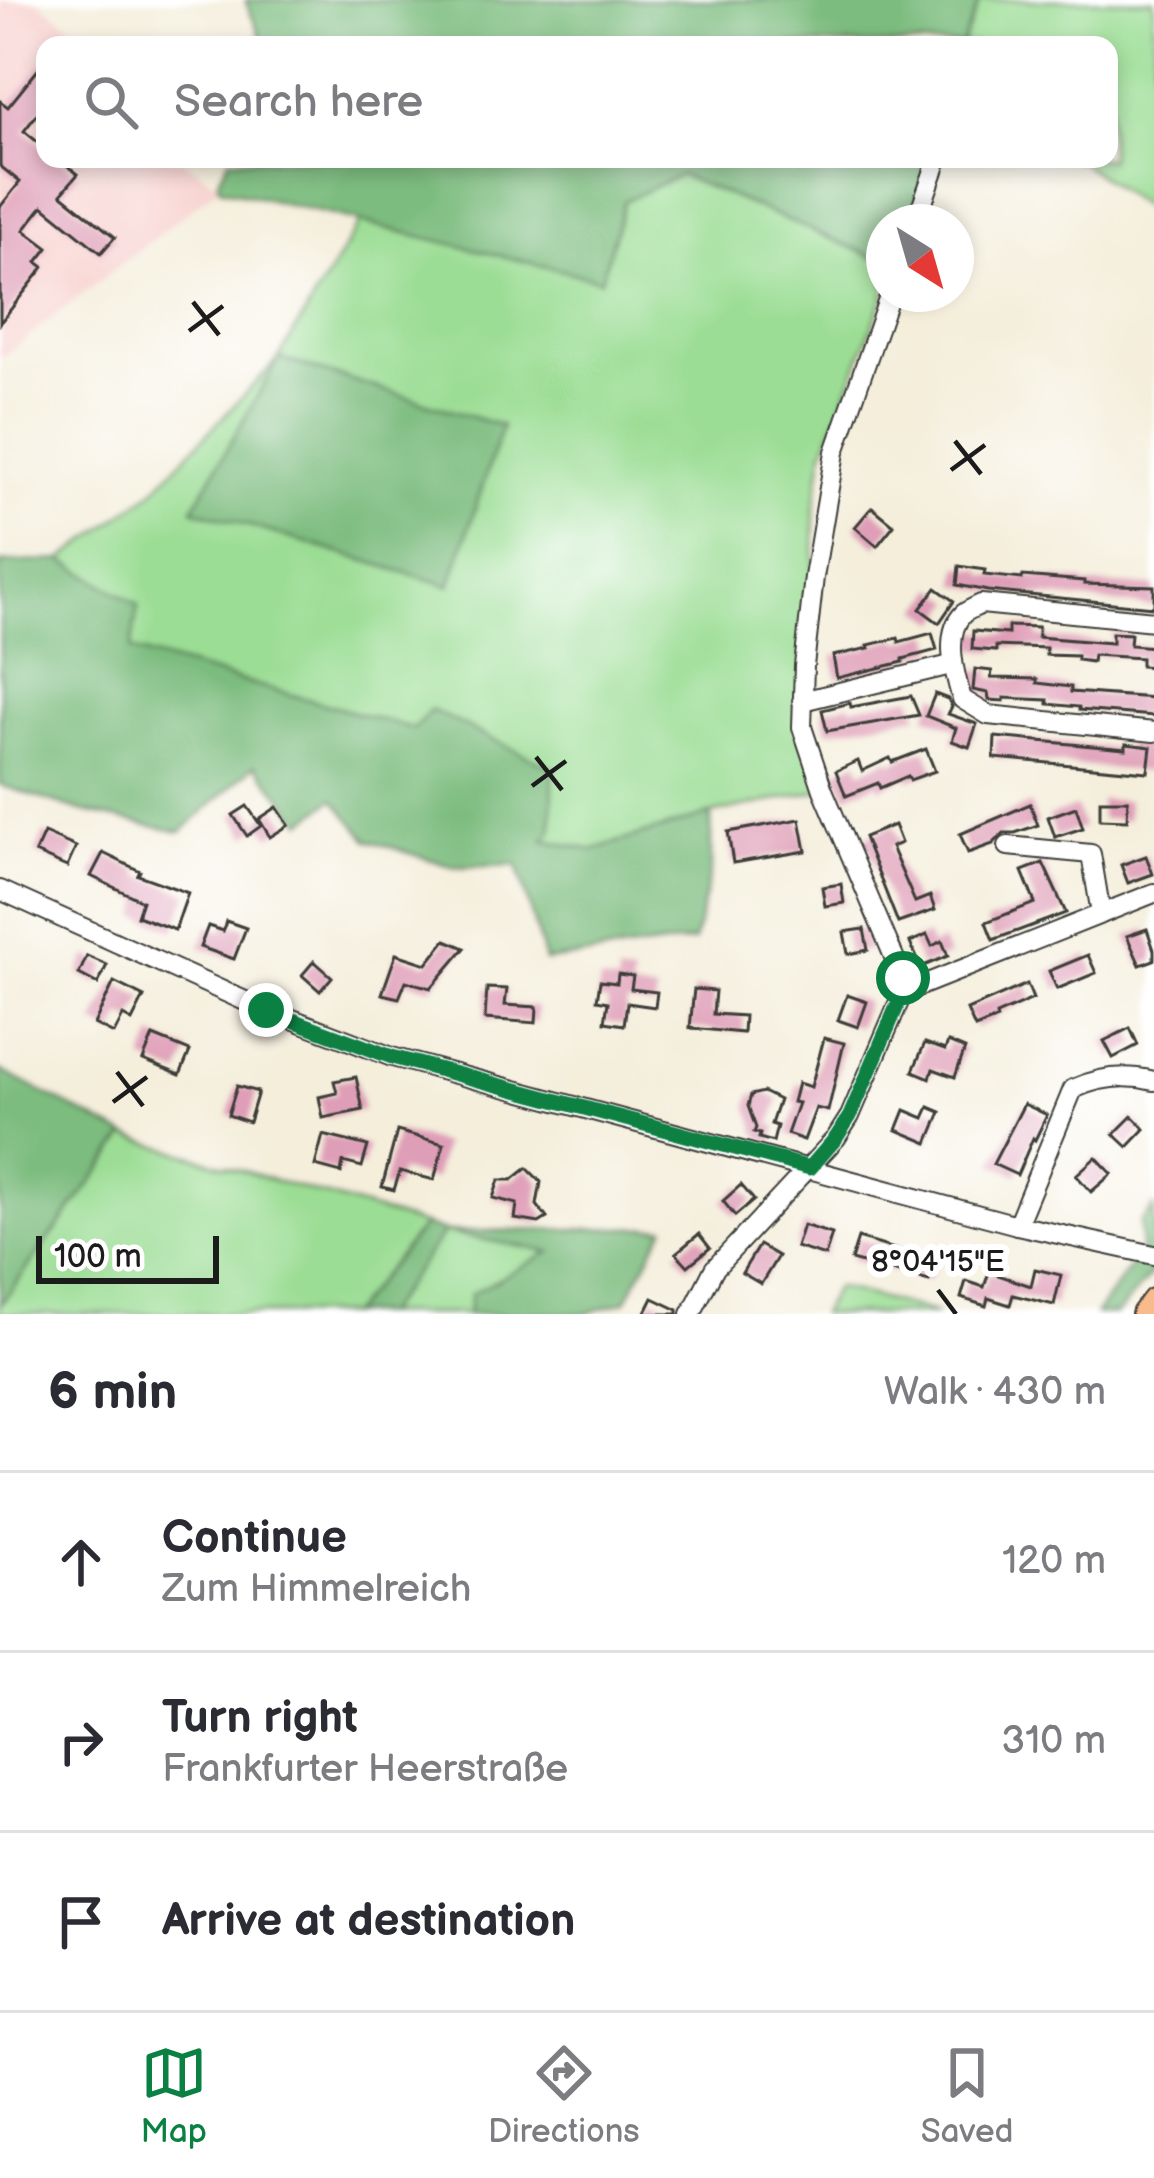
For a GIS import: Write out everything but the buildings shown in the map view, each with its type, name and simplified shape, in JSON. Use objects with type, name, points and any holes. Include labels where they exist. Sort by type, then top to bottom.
[{"type":"highway","points":[[1144,1314],[1154,1301]]},
{"type":"street","points":[[922,204],[935,168]]},
{"type":"street","points":[[692,1314],[714,1269],[836,1138],[904,990],[802,727],[814,577],[835,452],[884,312]]},
{"type":"street","points":[[1154,621],[981,604],[964,613],[956,627],[951,665],[962,699],[988,715],[1154,732]]},
{"type":"street","points":[[802,701],[951,665]]},
{"type":"street","points":[[1008,846],[1091,854],[1100,914]]},
{"type":"street","points":[[0,890],[244,1001],[392,1057],[1017,1225],[1148,1253]]},
{"type":"street","points":[[904,990],[1154,893]]},
{"type":"street","points":[[1017,1225],[1073,1089],[1122,1076],[1154,1081]]},
{"type":"shaded area","points":[[0,0],[37,0],[84,36],[36,36],[36,168],[194,168],[218,188],[0,359]]},
{"type":"green space","points":[[245,0],[980,0],[966,36],[260,36]]},
{"type":"green space","points":[[980,0],[1154,0],[1154,214],[1089,168],[1118,168],[1118,36],[966,36]]},
{"type":"green space","points":[[224,168],[926,168],[915,204],[866,204],[866,253],[680,175],[624,201],[601,280],[220,188]]},
{"type":"green space","points":[[680,175],[866,253],[866,312],[878,312],[823,454],[815,508],[814,577],[802,701],[823,790],[711,814],[592,850],[543,840],[414,730],[130,650],[137,605],[62,560],[152,492],[279,358],[360,222],[461,245],[624,200]]},
{"type":"green space","points":[[279,358],[502,426],[450,586],[193,509]]},
{"type":"green space","points":[[62,560],[138,605],[131,650],[414,729],[431,710],[553,768],[552,831],[544,840],[592,850],[711,814],[711,870],[694,941],[545,961],[517,865],[454,867],[368,840],[334,799],[303,822],[255,765],[181,832],[81,811],[0,785],[0,563]]},
{"type":"green space","points":[[0,1070],[126,1136],[0,1305]]},
{"type":"green space","points":[[126,1136],[424,1225],[350,1314],[0,1314],[0,1305]]},
{"type":"green space","points":[[1154,1207],[1154,1271],[1117,1314],[1096,1314],[1141,1252],[1140,1223]]},
{"type":"green space","points":[[424,1225],[444,1232],[384,1314],[350,1314]]},
{"type":"green space","points":[[665,1227],[626,1301],[584,1314],[468,1314],[471,1294],[550,1252],[444,1232]]},
{"type":"green space","points":[[443,1232],[551,1252],[472,1294],[468,1314],[384,1314]]},
{"type":"green space","points":[[836,1287],[938,1314],[820,1314]]},
{"type":"route","points":[[266,1010],[392,1057],[810,1168],[850,1116],[904,990],[903,978]]}]
